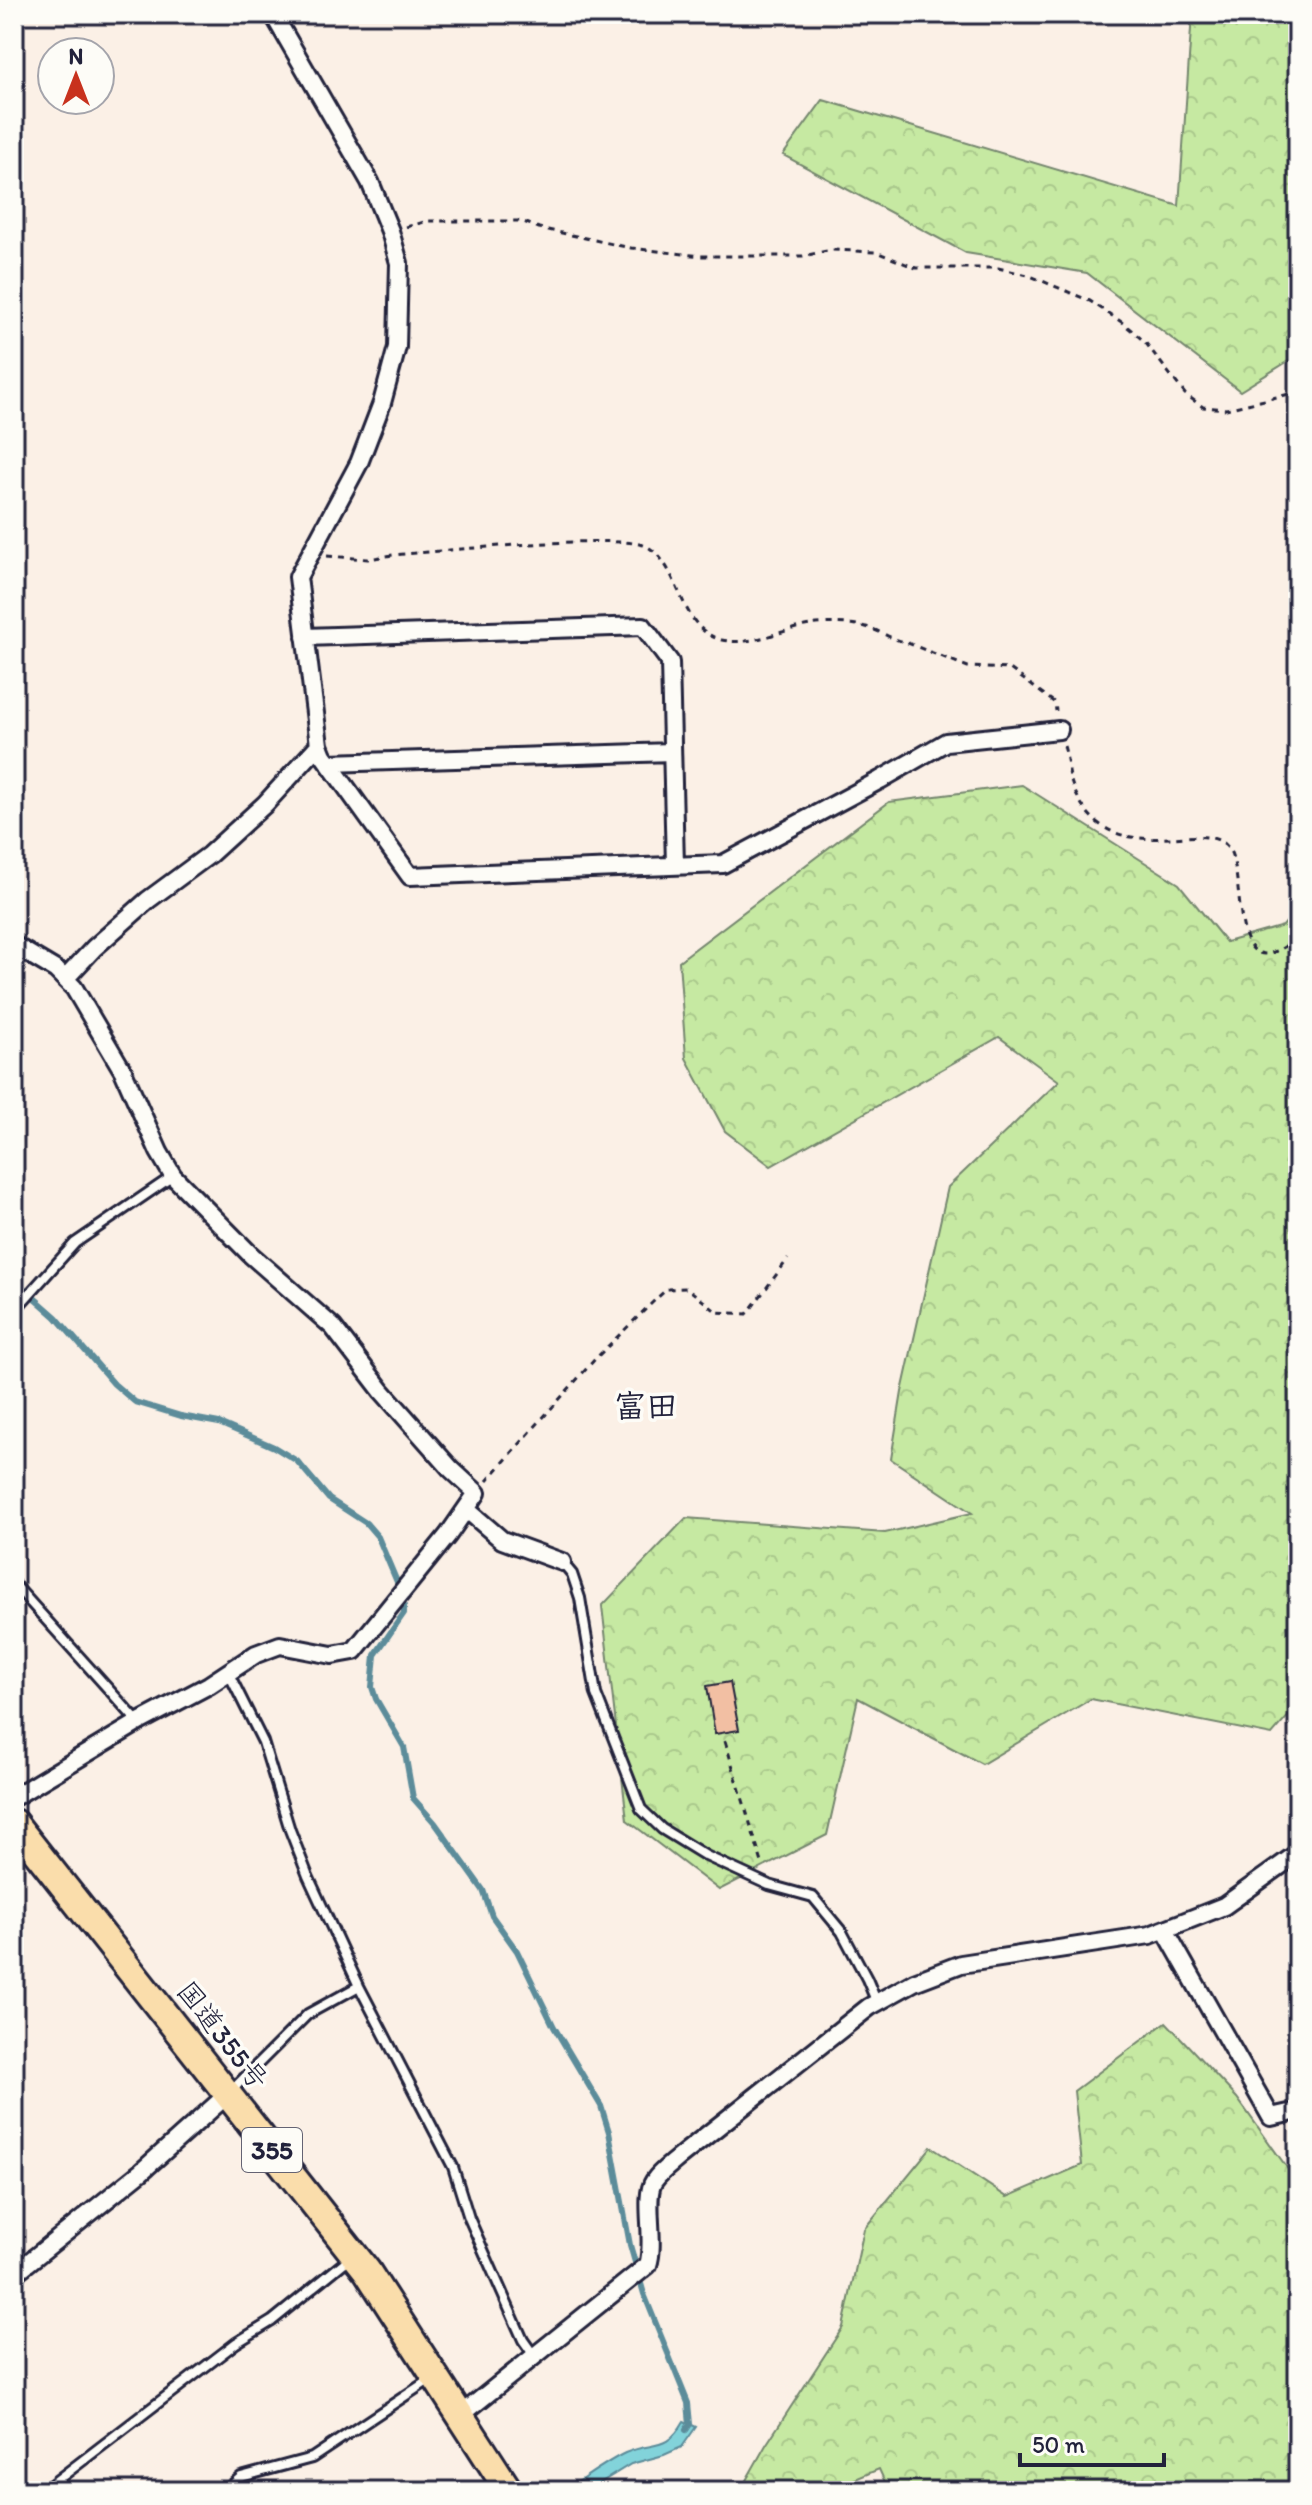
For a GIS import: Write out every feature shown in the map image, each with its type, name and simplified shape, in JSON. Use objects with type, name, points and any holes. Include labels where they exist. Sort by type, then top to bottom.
[{"type":"highway","name":"国道355号","points":[[14,1823],[354,2254],[509,2491]]},
{"type":"street","points":[[273,14],[370,182],[399,263],[397,347],[382,403],[359,463],[298,577],[319,745],[410,876],[723,864],[946,742],[1059,730]]},
{"type":"street","points":[[305,637],[643,626],[670,662],[675,865]]},
{"type":"street","points":[[65,979],[94,948],[148,900],[209,855],[265,804],[319,745]]},
{"type":"street","points":[[329,763],[672,752]]},
{"type":"street","points":[[14,945],[56,970],[74,988],[123,1071],[173,1176],[251,1255],[333,1327],[382,1391],[451,1469],[477,1493],[354,1651],[332,1655],[280,1645],[256,1654],[209,1685],[139,1722],[14,1797]]},
{"type":"street","points":[[466,1509],[502,1540],[562,1562]]},
{"type":"street","points":[[461,2415],[648,2265],[652,2254],[652,2183],[678,2158],[877,2003],[914,1982],[961,1964],[1150,1935],[1165,1930],[1224,1906],[1298,1853]]},
{"type":"street","points":[[1165,1930],[1271,2117],[1298,2111]]},
{"type":"street","points":[[14,2274],[141,2172],[228,2094]]},
{"type":"lane","points":[[17,1307],[75,1243],[173,1176]]},
{"type":"lane","points":[[562,1562],[572,1574],[580,1598],[596,1694],[641,1809],[662,1829],[706,1856],[769,1885],[813,1897],[842,1932],[877,2003]]},
{"type":"lane","points":[[14,1584],[139,1722]]},
{"type":"lane","points":[[227,1671],[263,1742],[290,1830],[359,1986],[453,2167],[469,2218],[523,2340],[535,2357]]},
{"type":"lane","points":[[228,2094],[308,2014],[359,1986]]},
{"type":"lane","points":[[43,2491],[236,2343],[272,2321],[354,2254]]},
{"type":"lane","points":[[225,2491],[241,2477],[312,2458],[436,2376]]},
{"type":"path","points":[[390,231],[428,221],[521,221],[539,228],[631,248],[701,256],[803,256],[832,250],[876,252],[916,268],[998,268],[1028,275],[1090,301],[1123,323],[1145,342],[1185,394],[1203,407],[1226,409],[1298,392]]},
{"type":"path","points":[[308,555],[368,559],[627,541],[646,545],[662,558],[689,614],[703,630],[718,639],[736,642],[817,624],[864,626],[968,667],[1010,669],[1055,703],[1072,786],[1099,824],[1120,837],[1157,840],[1198,836],[1226,845],[1235,858],[1241,920],[1248,942],[1259,951],[1273,953],[1298,937]]},
{"type":"path","points":[[477,1493],[595,1359],[667,1289],[687,1288],[717,1312],[747,1314],[788,1259]]},
{"type":"path","points":[[725,1741],[769,1885]]},
{"type":"green space","points":[[1192,14],[1298,14],[1298,355],[1240,391],[1087,273],[966,253],[783,155],[823,100],[1179,206]]},
{"type":"green space","points":[[1022,785],[1179,884],[1226,942],[1283,926],[1298,908],[1298,1705],[1272,1735],[1091,1699],[982,1764],[858,1698],[827,1835],[719,1890],[627,1820],[602,1606],[686,1518],[885,1533],[972,1513],[891,1459],[902,1392],[948,1187],[1059,1081],[999,1037],[771,1166],[725,1131],[686,1058],[679,961],[889,802]]},
{"type":"green space","points":[[1166,2022],[1237,2098],[1298,2183],[1298,2491],[889,2491],[879,2469],[827,2491],[740,2491],[766,2445],[843,2327],[864,2229],[931,2147],[1007,2197],[1082,2165],[1074,2091]]},
{"type":"water","points":[[684,2421],[696,2427],[682,2447],[631,2464],[587,2491],[564,2491],[625,2453],[665,2442]]},
{"type":"building","points":[[730,1682],[739,1730],[715,1734],[707,1686]]},
{"type":"waterway","points":[[14,1280],[56,1317],[114,1384],[135,1402],[181,1416],[219,1423],[274,1447],[297,1461],[329,1499],[366,1523],[378,1537],[397,1582]]},
{"type":"waterway","points":[[404,1606],[404,1613],[375,1655],[372,1687],[376,1699],[404,1747],[413,1798],[483,1890],[492,1916],[517,1951],[554,2027],[601,2106],[609,2132],[630,2245],[644,2294],[688,2403],[690,2424],[686,2430]]},
{"type":"district","name":"富田","points":[[646,1406]]}]
